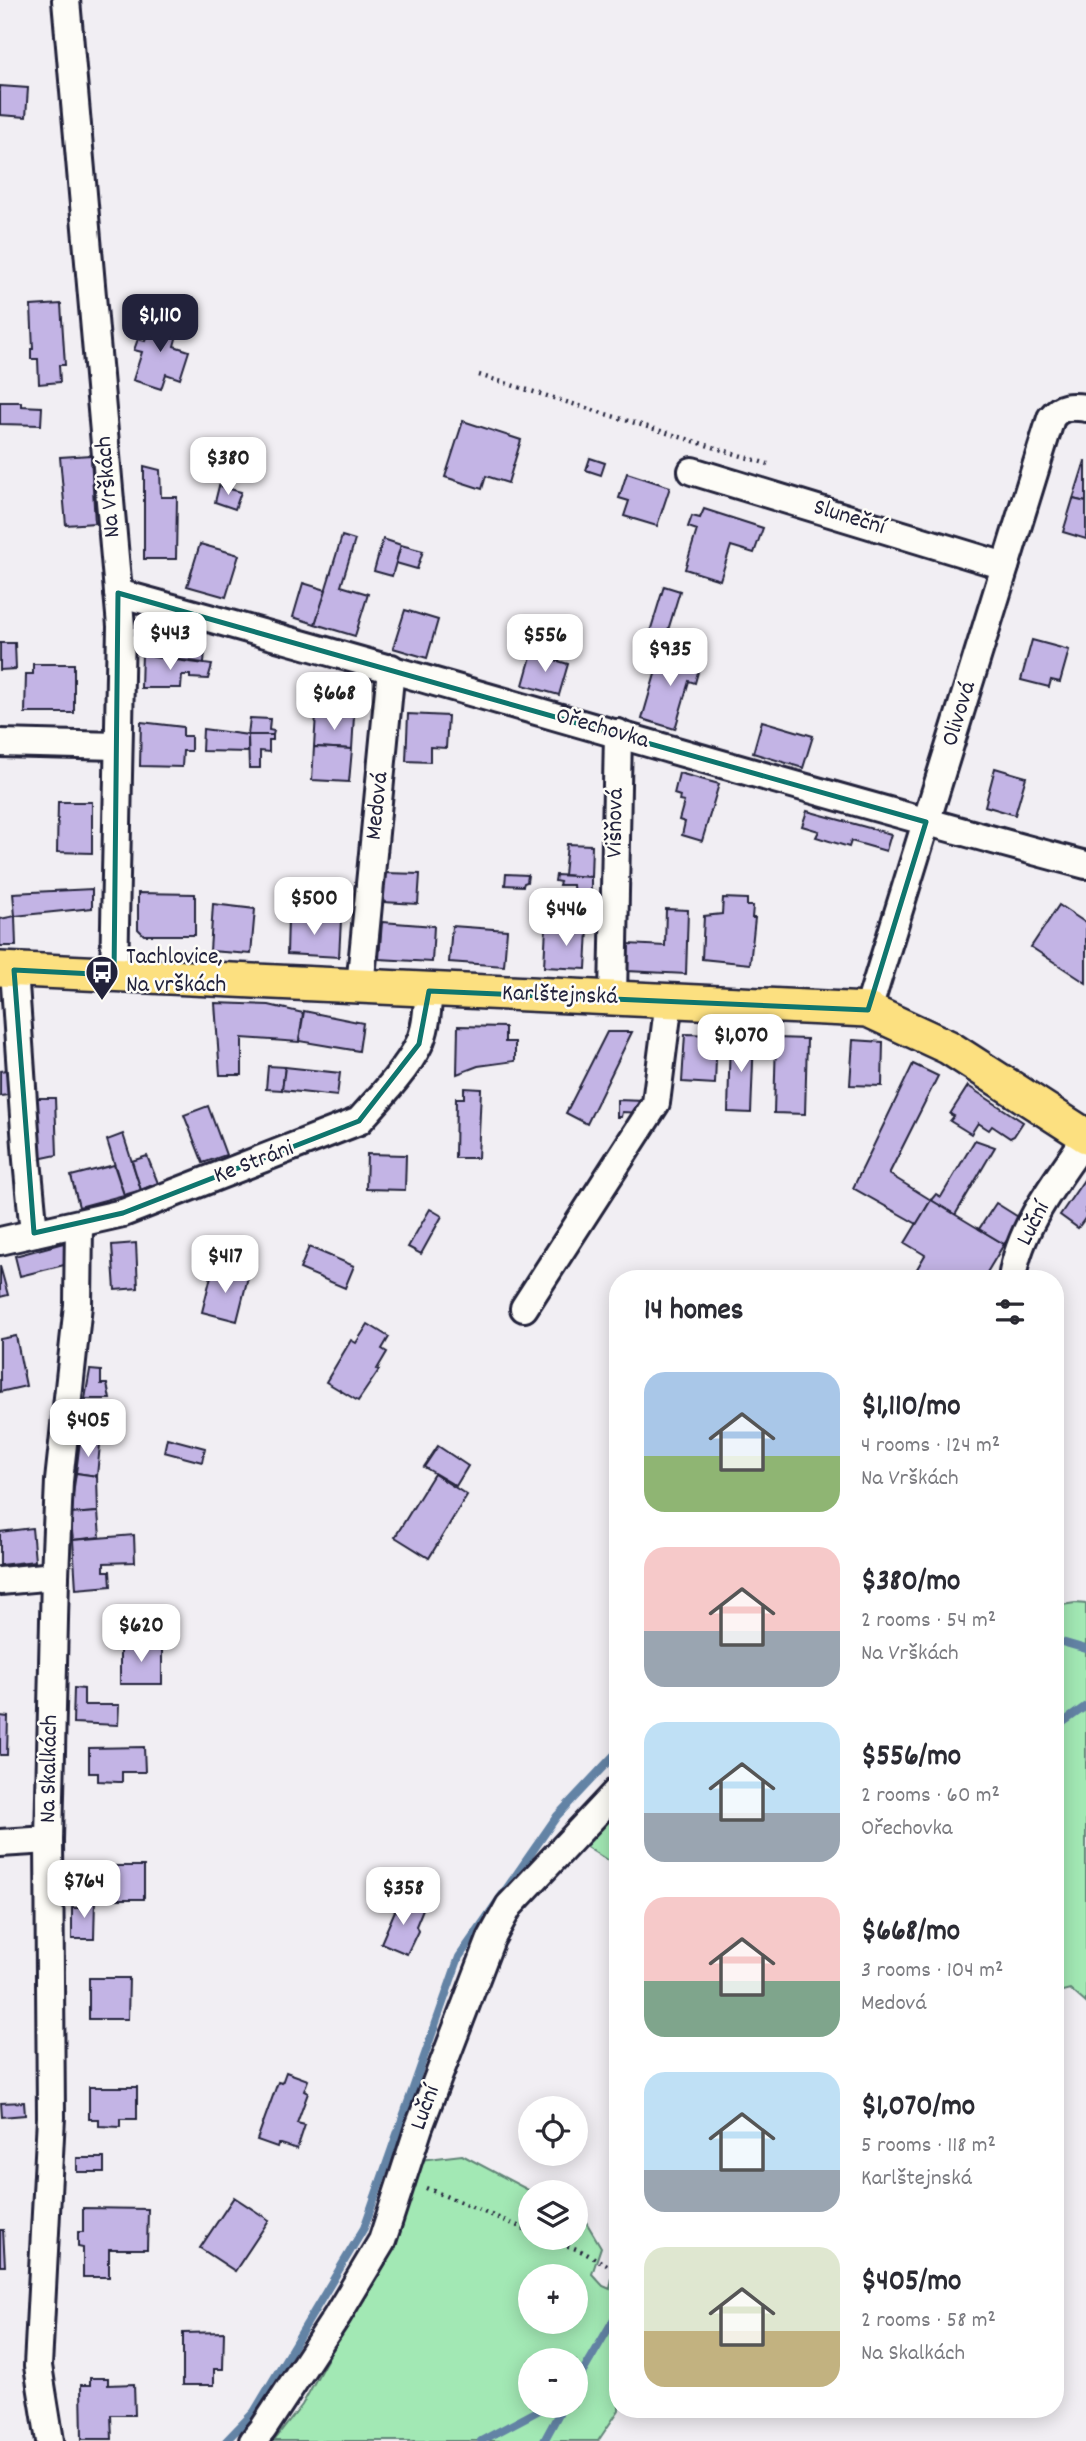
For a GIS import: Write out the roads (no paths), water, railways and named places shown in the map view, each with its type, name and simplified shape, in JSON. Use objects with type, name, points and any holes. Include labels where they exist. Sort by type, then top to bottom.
[{"type":"main road","name":"Karlštejnská","points":[[7,970],[868,1010],[948,1047],[1086,1137]]},
{"type":"street","name":"Na Vrškách","points":[[66,0],[121,626],[114,975]]},
{"type":"street","name":"Olivová","points":[[868,1010],[1051,418],[1057,410],[1071,406],[1086,408]]},
{"type":"street","name":"Sluneční","points":[[692,471],[1005,566]]},
{"type":"street","name":"Ořechovka","points":[[118,593],[391,668],[926,822],[1086,864]]},
{"type":"street","name":"Medová","points":[[360,987],[391,668]]},
{"type":"street","name":"Višňová","points":[[613,998],[618,733]]},
{"type":"street","points":[[0,743],[117,746]]},
{"type":"street","points":[[7,970],[34,1233]]},
{"type":"street","name":"Ke Stráni","points":[[0,1241],[123,1213],[359,1121],[385,1092],[419,1044],[426,1019],[429,990]]},
{"type":"street","points":[[524,1308],[656,1104],[669,1000]]},
{"type":"street","name":"Luční","points":[[1014,1270],[1022,1239],[1086,1137]]},
{"type":"street","name":"Na Skalkách","points":[[50,2441],[38,2366],[51,2117],[49,1840],[55,1576],[59,1481],[78,1305],[79,1224]]},
{"type":"street","points":[[0,1581],[55,1576]]},
{"type":"street","name":"Luční","points":[[253,2441],[337,2316],[382,2241],[419,2127],[491,1939],[509,1906],[609,1800]]},
{"type":"street","points":[[0,1843],[49,1840]]},
{"type":"waterway","points":[[1064,1643],[1086,1649]]},
{"type":"waterway","points":[[1064,1722],[1086,1706]]},
{"type":"waterway","points":[[226,2441],[254,2412],[364,2228],[459,1957],[557,1816],[609,1761]]},
{"type":"waterway","points":[[588,2363],[609,2327]]},
{"type":"waterway","points":[[481,2441],[524,2418]]},
{"type":"waterway","points":[[544,2441],[556,2418]]},
{"type":"place","name":"Tachlovice, Na vrškách","points":[[102,1002]]}]
